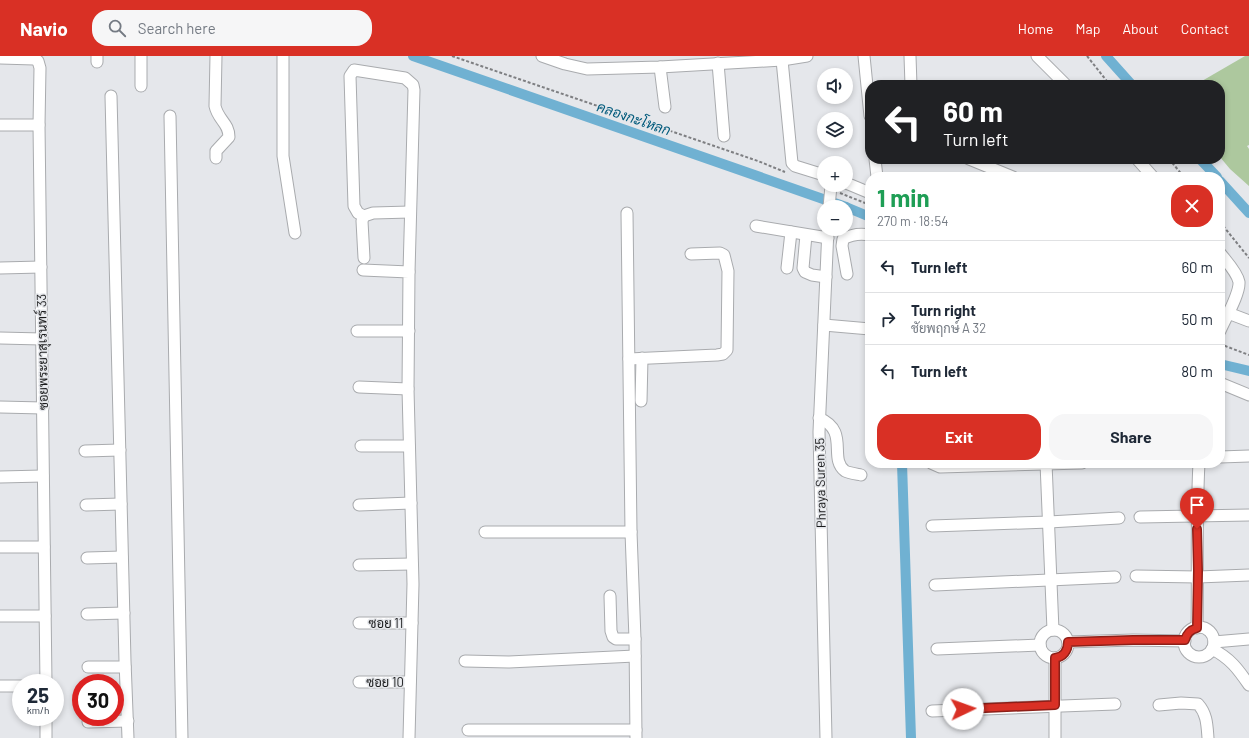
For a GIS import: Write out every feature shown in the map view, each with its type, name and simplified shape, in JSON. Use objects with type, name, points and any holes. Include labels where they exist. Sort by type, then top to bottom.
[{"type":"street","points":[[141,56],[142,86]]},
{"type":"street","points":[[216,56],[216,113],[227,126],[229,132],[229,137],[216,151],[216,158]]},
{"type":"street","points":[[283,56],[283,156],[295,233]]},
{"type":"street","points":[[542,56],[586,69],[660,67],[782,60],[807,56]]},
{"type":"street","points":[[864,56],[867,80]]},
{"type":"street","points":[[910,56],[911,80]]},
{"type":"street","points":[[1037,56],[1061,80]]},
{"type":"street","name":"ซอยพระยาสุเรนทร์ 33","points":[[0,58],[29,57],[38,61],[40,64],[38,125],[46,674]]},
{"type":"street","points":[[782,60],[792,163],[795,166],[817,173]]},
{"type":"street","points":[[718,63],[724,136]]},
{"type":"street","points":[[660,67],[665,107]]},
{"type":"street","points":[[364,216],[358,213],[354,206],[350,76],[354,70],[405,78],[412,85],[414,90],[410,212],[408,389],[412,564],[409,738]]},
{"type":"street","points":[[111,96],[122,557],[128,738]]},
{"type":"street","points":[[170,116],[182,738]]},
{"type":"street","points":[[0,125],[38,125]]},
{"type":"street","points":[[981,164],[1001,172]]},
{"type":"street","points":[[1141,164],[1149,172]]},
{"type":"street","points":[[853,186],[865,191]]},
{"type":"street","points":[[364,258],[362,221],[364,216],[373,212],[410,212]]},
{"type":"street","points":[[468,730],[636,734],[635,639],[631,532],[627,213]]},
{"type":"street","points":[[756,226],[828,238],[842,246]]},
{"type":"street","points":[[787,268],[791,232]]},
{"type":"street","points":[[847,274],[842,246],[843,239],[850,235],[865,234]]},
{"type":"street","points":[[806,235],[803,268],[805,272],[812,275],[826,277]]},
{"type":"street","name":"Phraya Suren 35","points":[[826,738],[819,418],[828,238]]},
{"type":"street","points":[[629,359],[717,355],[724,354],[727,350],[727,261],[724,255],[720,253],[691,254]]},
{"type":"street","points":[[1225,260],[1236,274],[1238,281],[1237,294],[1225,319]]},
{"type":"street","points":[[0,268],[41,267]]},
{"type":"street","points":[[363,270],[409,272]]},
{"type":"street","points":[[1228,313],[1249,321]]},
{"type":"street","points":[[824,325],[865,329]]},
{"type":"street","points":[[357,331],[409,332]]},
{"type":"street","points":[[0,338],[42,339]]},
{"type":"street","points":[[641,401],[642,358]]},
{"type":"street","points":[[1225,386],[1249,394]]},
{"type":"street","points":[[359,388],[408,389]]},
{"type":"street","points":[[0,407],[43,408]]},
{"type":"street","points":[[819,418],[828,421],[836,431],[839,461],[842,467],[846,472],[861,475]]},
{"type":"street","points":[[362,446],[410,446]]},
{"type":"street","points":[[85,451],[120,450]]},
{"type":"street","points":[[1225,457],[1249,456]]},
{"type":"street","points":[[1046,468],[1053,630]]},
{"type":"street","points":[[1197,628],[1197,516],[1199,468]]},
{"type":"street","points":[[0,477],[43,476]]},
{"type":"street","points":[[359,504],[411,503]]},
{"type":"street","points":[[86,505],[121,504]]},
{"type":"street","points":[[1140,517],[1249,515]]},
{"type":"street","points":[[932,526],[1119,518]]},
{"type":"street","points":[[485,532],[631,532]]},
{"type":"street","points":[[0,547],[44,547]]},
{"type":"street","points":[[87,558],[122,557]]},
{"type":"street","points":[[359,565],[412,564]]},
{"type":"street","points":[[1136,576],[1198,577],[1249,575]]},
{"type":"street","points":[[935,585],[1115,577]]},
{"type":"street","points":[[610,596],[612,637],[616,639],[635,639]]},
{"type":"street","points":[[86,614],[124,613]]},
{"type":"street","points":[[0,616],[45,616]]},
{"type":"street","name":"ซอย 11","points":[[359,623],[412,623]]},
{"type":"street","points":[[1249,639],[1213,646],[1205,656],[1195,656],[1187,650],[1185,640],[1187,634],[1191,630],[1197,628],[1207,629],[1211,633],[1213,646],[1240,671],[1249,685]]},
{"type":"street","points":[[1053,630],[1061,632],[1068,642],[1068,647],[1063,655],[1055,658],[1046,656],[1040,650],[1042,637],[1049,631],[1053,630]]},
{"type":"street","points":[[1068,642],[1185,640]]},
{"type":"street","points":[[937,649],[1040,645]]},
{"type":"street","points":[[465,661],[509,662],[635,656]]},
{"type":"street","points":[[1055,658],[1055,738]]},
{"type":"street","points":[[88,667],[125,667]]},
{"type":"street","name":"ซอย 10","points":[[360,682],[410,682]]},
{"type":"street","points":[[0,686],[12,686]]},
{"type":"street","points":[[1159,705],[1181,703],[1198,704],[1203,709],[1206,718],[1208,738]]},
{"type":"street","points":[[932,711],[1055,705],[1115,704]]},
{"type":"street","points":[[124,721],[128,721]]},
{"type":"street","points":[[46,726],[46,738]]},
{"type":"path","points":[[452,56],[787,172]]},
{"type":"path","points":[[1087,56],[1106,80]]},
{"type":"path","points":[[1173,164],[1180,172]]},
{"type":"path","points":[[842,192],[865,203]]},
{"type":"path","points":[[1225,228],[1249,258]]},
{"type":"path","points":[[1225,346],[1249,355]]},
{"type":"green space","points":[[1245,56],[1249,56],[1249,145],[1247,146],[1249,149],[1249,186],[1225,163],[1225,80],[1204,80]]},
{"type":"waterway","name":"คลองกะโหลก","points":[[413,56],[826,200]]},
{"type":"waterway","points":[[1106,56],[1128,80]]},
{"type":"waterway","points":[[1205,164],[1212,172]]},
{"type":"waterway","points":[[1225,187],[1249,213]]},
{"type":"waterway","name":"คลองกะโหลก","points":[[853,210],[865,215]]},
{"type":"waterway","name":"คลองกะโหลก","points":[[1225,365],[1249,371]]},
{"type":"waterway","points":[[902,468],[911,738]]},
{"type":"route","points":[[963,709],[1055,705],[1055,658],[1059,658],[1063,655],[1068,647],[1068,642],[1185,640],[1187,634],[1191,630],[1197,628],[1197,529]]}]
